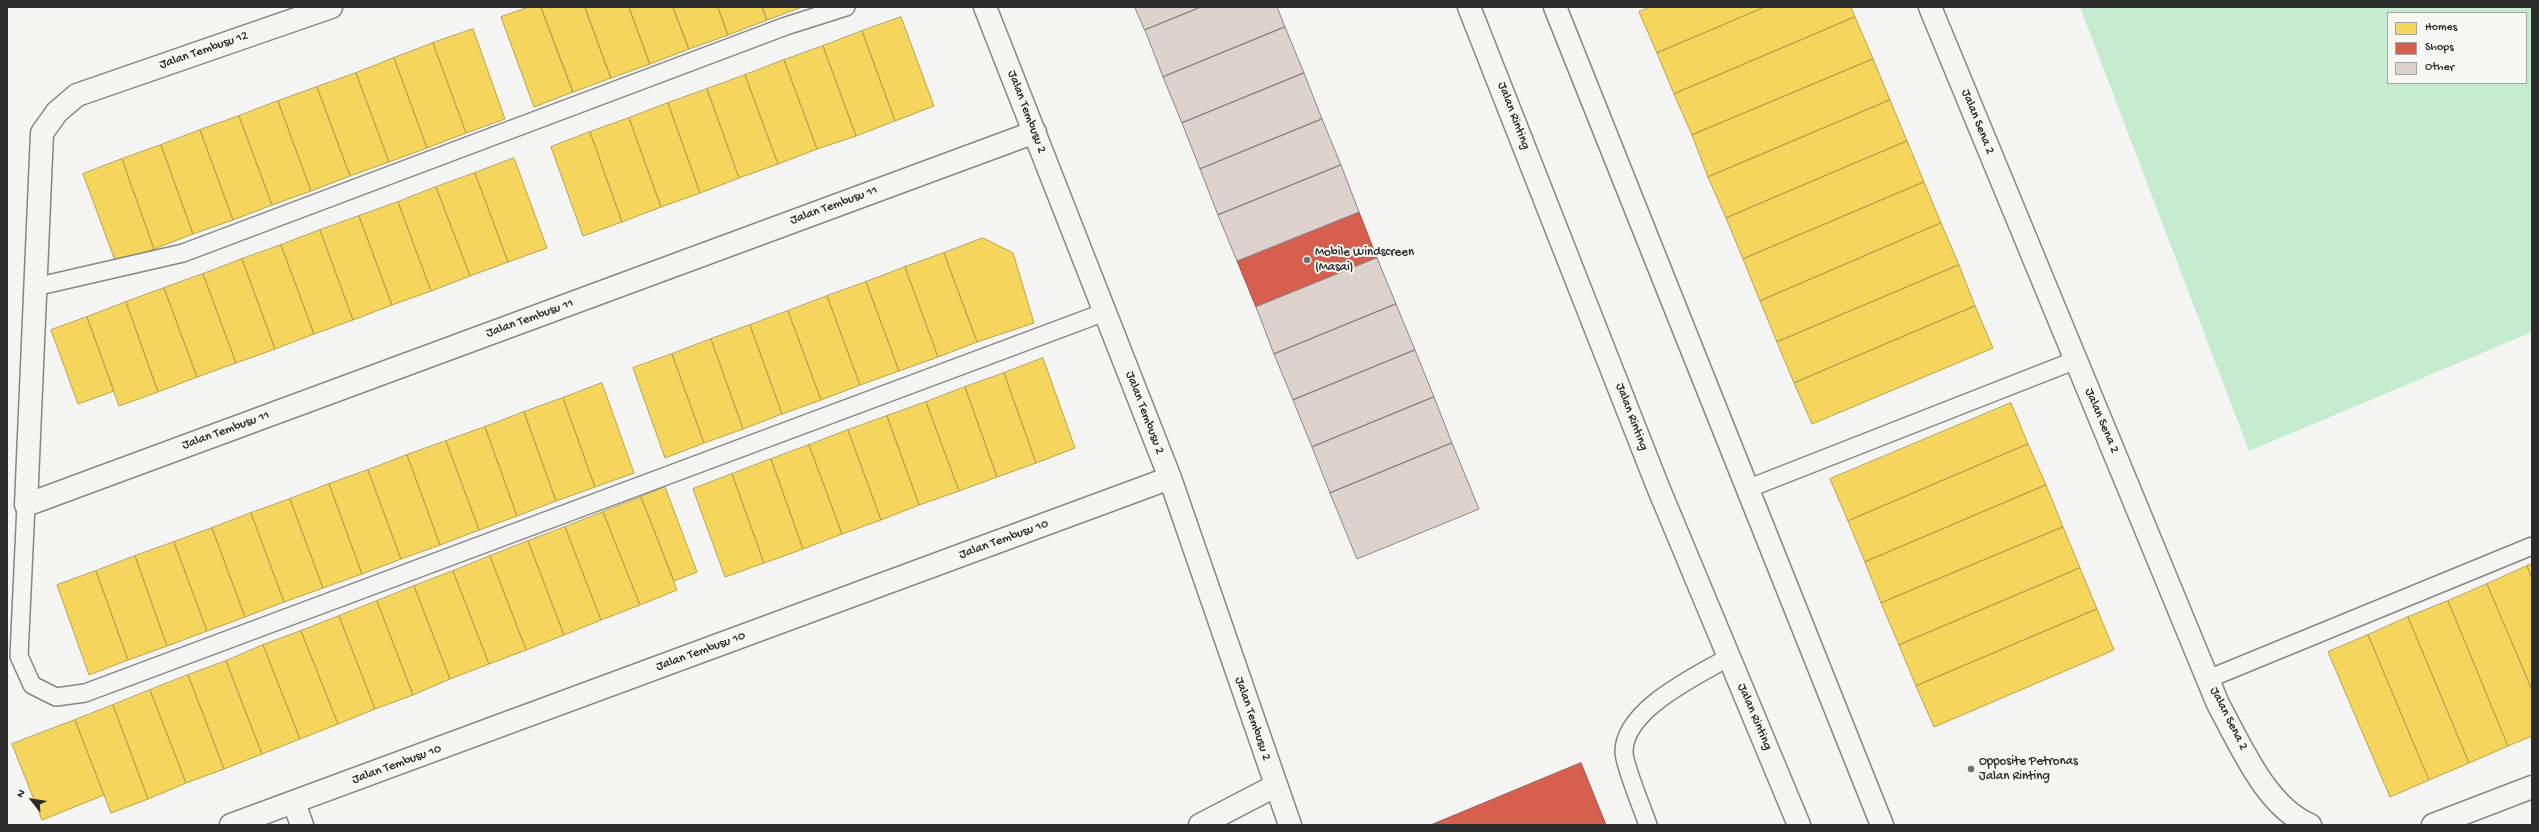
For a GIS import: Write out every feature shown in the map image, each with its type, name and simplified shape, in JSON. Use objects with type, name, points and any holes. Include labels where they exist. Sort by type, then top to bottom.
[{"type":"street","name":"Jalan Tembusu 12","points":[[35,287],[42,133],[57,112],[77,95],[331,7]]},
{"type":"street","name":"Jalan Tembusu 2","points":[[985,7],[1170,478],[1275,786],[1290,825]]},
{"type":"street","name":"Jalan Rinting","points":[[1469,7],[1658,487],[1799,825]]},
{"type":"street","points":[[1555,7],[1882,825]]},
{"type":"street","name":"Jalan Sena 2","points":[[1930,7],[2218,704],[2259,780],[2304,822]]},
{"type":"street","name":"Jalan Tembusu 11","points":[[26,505],[1034,132]]},
{"type":"street","points":[[26,505],[35,287]]},
{"type":"street","name":"Jalan Tembusu 10","points":[[231,825],[294,803],[1170,478]]},
{"type":"street","points":[[1200,825],[1275,786]]},
{"type":"street","points":[[2433,825],[2532,787]]},
{"type":"street","points":[[294,803],[302,825]]},
{"type":"lane","points":[[35,287],[183,253],[786,26],[846,7]]},
{"type":"lane","points":[[26,505],[19,656],[32,685],[56,697],[85,693],[1105,312]]},
{"type":"lane","points":[[1747,489],[2076,360]]},
{"type":"lane","points":[[2208,679],[2532,546]]},
{"type":"lane","points":[[1648,825],[1624,754],[1630,730],[1646,711],[1679,686],[1729,657]]},
{"type":"green space","points":[[2080,7],[2532,7],[2532,332],[2249,451]]},
{"type":"building: Homes","points":[[529,7],[541,7],[573,92],[534,107],[501,17]]},
{"type":"building: Homes","points":[[541,7],[585,7],[611,78],[573,92]]},
{"type":"building: Homes","points":[[585,7],[629,7],[650,64],[611,78]]},
{"type":"building: Homes","points":[[629,7],[673,7],[689,49],[650,64]]},
{"type":"building: Homes","points":[[673,7],[718,7],[728,35],[689,49]]},
{"type":"building: Homes","points":[[718,7],[762,7],[767,20],[728,35]]},
{"type":"building: Homes","points":[[762,7],[802,7],[767,20]]},
{"type":"building: Homes","points":[[1650,7],[1765,7],[1657,53],[1639,12]]},
{"type":"building: Homes","points":[[1765,7],[1851,7],[1855,17],[1674,94],[1657,53]]},
{"type":"building: Homes","points":[[901,17],[934,106],[895,121],[862,31]]},
{"type":"building: Homes","points":[[1855,17],[1873,59],[1692,135],[1674,94]]},
{"type":"building: Homes","points":[[473,29],[505,119],[466,133],[433,43]]},
{"type":"building: Homes","points":[[862,31],[895,121],[856,136],[823,46]]},
{"type":"building: Homes","points":[[433,43],[466,133],[427,148],[394,58]]},
{"type":"building: Homes","points":[[823,46],[856,136],[817,149],[784,60]]},
{"type":"building: Homes","points":[[394,58],[427,148],[389,162],[356,73]]},
{"type":"building: Homes","points":[[1873,59],[1890,100],[1708,177],[1692,135]]},
{"type":"building: Homes","points":[[784,60],[817,149],[778,164],[745,75]]},
{"type":"building: Homes","points":[[356,73],[389,162],[350,176],[317,87]]},
{"type":"building: Homes","points":[[745,75],[778,164],[739,178],[707,89]]},
{"type":"building: Homes","points":[[317,87],[350,176],[311,191],[278,101]]},
{"type":"building: Homes","points":[[707,89],[739,178],[700,193],[668,103]]},
{"type":"building: Homes","points":[[1890,100],[1907,141],[1726,218],[1708,177]]},
{"type":"building: Homes","points":[[278,101],[311,191],[272,205],[239,116]]},
{"type":"building: Homes","points":[[668,103],[700,193],[661,207],[629,118]]},
{"type":"building: Homes","points":[[239,116],[272,205],[233,220],[200,130]]},
{"type":"building: Homes","points":[[629,118],[661,207],[622,222],[590,132]]},
{"type":"building: Homes","points":[[200,130],[233,220],[193,234],[161,145]]},
{"type":"building: Homes","points":[[590,132],[622,222],[583,236],[551,147]]},
{"type":"building: Homes","points":[[1907,141],[1924,182],[1743,259],[1726,218]]},
{"type":"building: Homes","points":[[161,145],[193,234],[154,249],[122,159]]},
{"type":"building: Homes","points":[[514,158],[547,248],[508,262],[475,173]]},
{"type":"building: Homes","points":[[122,159],[154,249],[116,263],[83,174]]},
{"type":"building: Homes","points":[[475,173],[508,262],[470,276],[436,187]]},
{"type":"building: Homes","points":[[1924,182],[1941,223],[1760,301],[1743,259]]},
{"type":"building: Homes","points":[[436,187],[470,276],[431,291],[398,202]]},
{"type":"building: Homes","points":[[398,202],[431,291],[392,305],[359,216]]},
{"type":"building: Homes","points":[[359,216],[392,305],[353,320],[320,230]]},
{"type":"building: Homes","points":[[1941,223],[1959,265],[1777,342],[1760,301]]},
{"type":"building: Homes","points":[[320,230],[353,320],[314,334],[281,245]]},
{"type":"building: Homes","points":[[983,238],[1013,253],[1034,323],[977,342],[944,253]]},
{"type":"building: Homes","points":[[281,245],[314,334],[275,349],[242,259]]},
{"type":"building: Homes","points":[[944,253],[977,342],[938,357],[905,267]]},
{"type":"building: Homes","points":[[242,259],[275,349],[236,363],[203,274]]},
{"type":"building: Homes","points":[[1959,265],[1975,306],[1794,383],[1777,342]]},
{"type":"building: Homes","points":[[905,267],[938,357],[899,371],[866,282]]},
{"type":"building: Homes","points":[[203,274],[236,363],[197,377],[164,288]]},
{"type":"building: Homes","points":[[866,282],[899,371],[860,385],[827,296]]},
{"type":"building: Homes","points":[[164,288],[197,377],[158,392],[126,302]]},
{"type":"building: Homes","points":[[827,296],[860,385],[821,400],[788,311]]},
{"type":"building: Homes","points":[[126,302],[158,392],[119,406],[87,317]]},
{"type":"building: Homes","points":[[1975,306],[1993,348],[1812,424],[1794,383]]},
{"type":"building: Homes","points":[[788,311],[821,400],[782,414],[750,325]]},
{"type":"building: Homes","points":[[87,317],[114,391],[78,404],[51,330]]},
{"type":"building: Homes","points":[[750,325],[782,414],[743,429],[711,339]]},
{"type":"building: Homes","points":[[711,339],[743,429],[704,443],[672,354]]},
{"type":"building: Homes","points":[[672,354],[704,443],[665,458],[633,368]]},
{"type":"building: Homes","points":[[1043,358],[1075,448],[1036,463],[1004,373]]},
{"type":"building: Homes","points":[[1004,373],[1036,463],[997,477],[965,387]]},
{"type":"building: Homes","points":[[602,383],[634,473],[595,487],[563,398]]},
{"type":"building: Homes","points":[[965,387],[997,477],[959,491],[926,402]]},
{"type":"building: Homes","points":[[563,398],[595,487],[556,501],[524,412]]},
{"type":"building: Homes","points":[[926,402],[959,491],[919,505],[887,416]]},
{"type":"building: Homes","points":[[2011,403],[2028,444],[1848,521],[1830,479]]},
{"type":"building: Homes","points":[[524,412],[556,501],[517,516],[485,427]]},
{"type":"building: Homes","points":[[887,416],[919,505],[881,520],[848,430]]},
{"type":"building: Homes","points":[[485,427],[517,516],[479,530],[446,441]]},
{"type":"building: Homes","points":[[848,430],[881,520],[842,534],[809,445]]},
{"type":"building: Homes","points":[[446,441],[479,530],[440,545],[407,455]]},
{"type":"building: Homes","points":[[2028,444],[2046,485],[1865,562],[1848,521]]},
{"type":"building: Homes","points":[[809,445],[842,534],[803,549],[771,459]]},
{"type":"building: Homes","points":[[407,455],[440,545],[401,559],[368,470]]},
{"type":"building: Homes","points":[[771,459],[803,549],[764,563],[732,474]]},
{"type":"building: Homes","points":[[368,470],[401,559],[362,574],[329,484]]},
{"type":"building: Homes","points":[[732,474],[764,563],[725,577],[693,489]]},
{"type":"building: Homes","points":[[329,484],[362,574],[323,588],[290,499]]},
{"type":"building: Homes","points":[[2046,485],[2063,527],[1881,603],[1865,562]]},
{"type":"building: Homes","points":[[665,487],[697,572],[674,581],[641,497]]},
{"type":"building: Homes","points":[[641,497],[677,590],[640,605],[603,512]]},
{"type":"building: Homes","points":[[290,499],[323,588],[284,602],[251,513]]},
{"type":"building: Homes","points":[[603,512],[640,605],[601,620],[565,527]]},
{"type":"building: Homes","points":[[251,513],[284,602],[245,617],[212,528]]},
{"type":"building: Homes","points":[[565,527],[601,620],[564,635],[528,541]]},
{"type":"building: Homes","points":[[2063,527],[2080,568],[1899,645],[1881,603]]},
{"type":"building: Homes","points":[[212,528],[245,617],[207,631],[174,542]]},
{"type":"building: Homes","points":[[528,541],[564,635],[526,650],[490,556]]},
{"type":"building: Homes","points":[[174,542],[207,631],[167,646],[135,556]]},
{"type":"building: Homes","points":[[135,556],[167,646],[128,660],[96,571]]},
{"type":"building: Homes","points":[[490,556],[526,650],[489,664],[453,571]]},
{"type":"building: Homes","points":[[2532,564],[2532,578],[2527,566]]},
{"type":"building: Homes","points":[[2527,566],[2532,578],[2532,690],[2487,584]]},
{"type":"building: Homes","points":[[2080,568],[2097,609],[1916,686],[1899,645]]},
{"type":"building: Homes","points":[[96,571],[128,660],[89,675],[57,585]]},
{"type":"building: Homes","points":[[453,571],[489,664],[450,679],[414,586]]},
{"type":"building: Homes","points":[[2487,584],[2532,690],[2532,736],[2508,746],[2448,601]]},
{"type":"building: Homes","points":[[414,586],[450,679],[413,695],[377,601]]},
{"type":"building: Homes","points":[[377,601],[413,695],[375,709],[339,616]]},
{"type":"building: Homes","points":[[2448,601],[2508,746],[2469,763],[2408,617]]},
{"type":"building: Homes","points":[[2097,609],[2114,650],[1934,727],[1916,686]]},
{"type":"building: Homes","points":[[339,616],[375,709],[338,724],[301,631]]},
{"type":"building: Homes","points":[[2408,617],[2469,763],[2429,780],[2368,635]]},
{"type":"building: Homes","points":[[301,631],[338,724],[300,739],[263,645]]},
{"type":"building: Homes","points":[[2368,635],[2429,780],[2390,797],[2328,652]]},
{"type":"building: Homes","points":[[263,645],[300,739],[262,754],[226,661]]},
{"type":"building: Homes","points":[[226,661],[262,754],[224,769],[188,675]]},
{"type":"building: Homes","points":[[188,675],[224,769],[186,783],[150,690]]},
{"type":"building: Homes","points":[[150,690],[186,783],[148,799],[113,705]]},
{"type":"building: Homes","points":[[113,705],[148,799],[111,813],[75,720]]},
{"type":"building: Homes","points":[[75,720],[104,795],[42,820],[12,744]]},
{"type":"building: Shops","name":"Mobile Windscreen (Masai)","points":[[1359,212],[1377,258],[1256,307],[1237,261]]},
{"type":"building: Shops","points":[[1581,763],[1606,825],[1431,825]]},
{"type":"building: Other","points":[[1135,7],[1201,7],[1145,30]]},
{"type":"building: Other","points":[[1201,7],[1277,7],[1285,27],[1163,77],[1145,30]]},
{"type":"building: Other","points":[[1285,27],[1304,73],[1182,123],[1163,77]]},
{"type":"building: Other","points":[[1304,73],[1322,119],[1200,169],[1182,123]]},
{"type":"building: Other","points":[[1322,119],[1341,165],[1218,215],[1200,169]]},
{"type":"building: Other","points":[[1341,165],[1359,212],[1237,261],[1218,215]]},
{"type":"building: Other","points":[[1377,258],[1396,304],[1274,354],[1256,307]]},
{"type":"building: Other","points":[[1396,304],[1415,350],[1293,400],[1274,354]]},
{"type":"building: Other","points":[[1415,350],[1434,397],[1312,447],[1293,400]]},
{"type":"building: Other","points":[[1434,397],[1452,443],[1330,493],[1312,447]]},
{"type":"building: Other","points":[[1452,443],[1479,509],[1357,559],[1330,493]]},
{"type":"place","name":"Mobile Windscreen (Masai)","points":[[1307,260]]},
{"type":"place","name":"Opposite Petronas Jalan Rinting","points":[[1971,769]]}]
